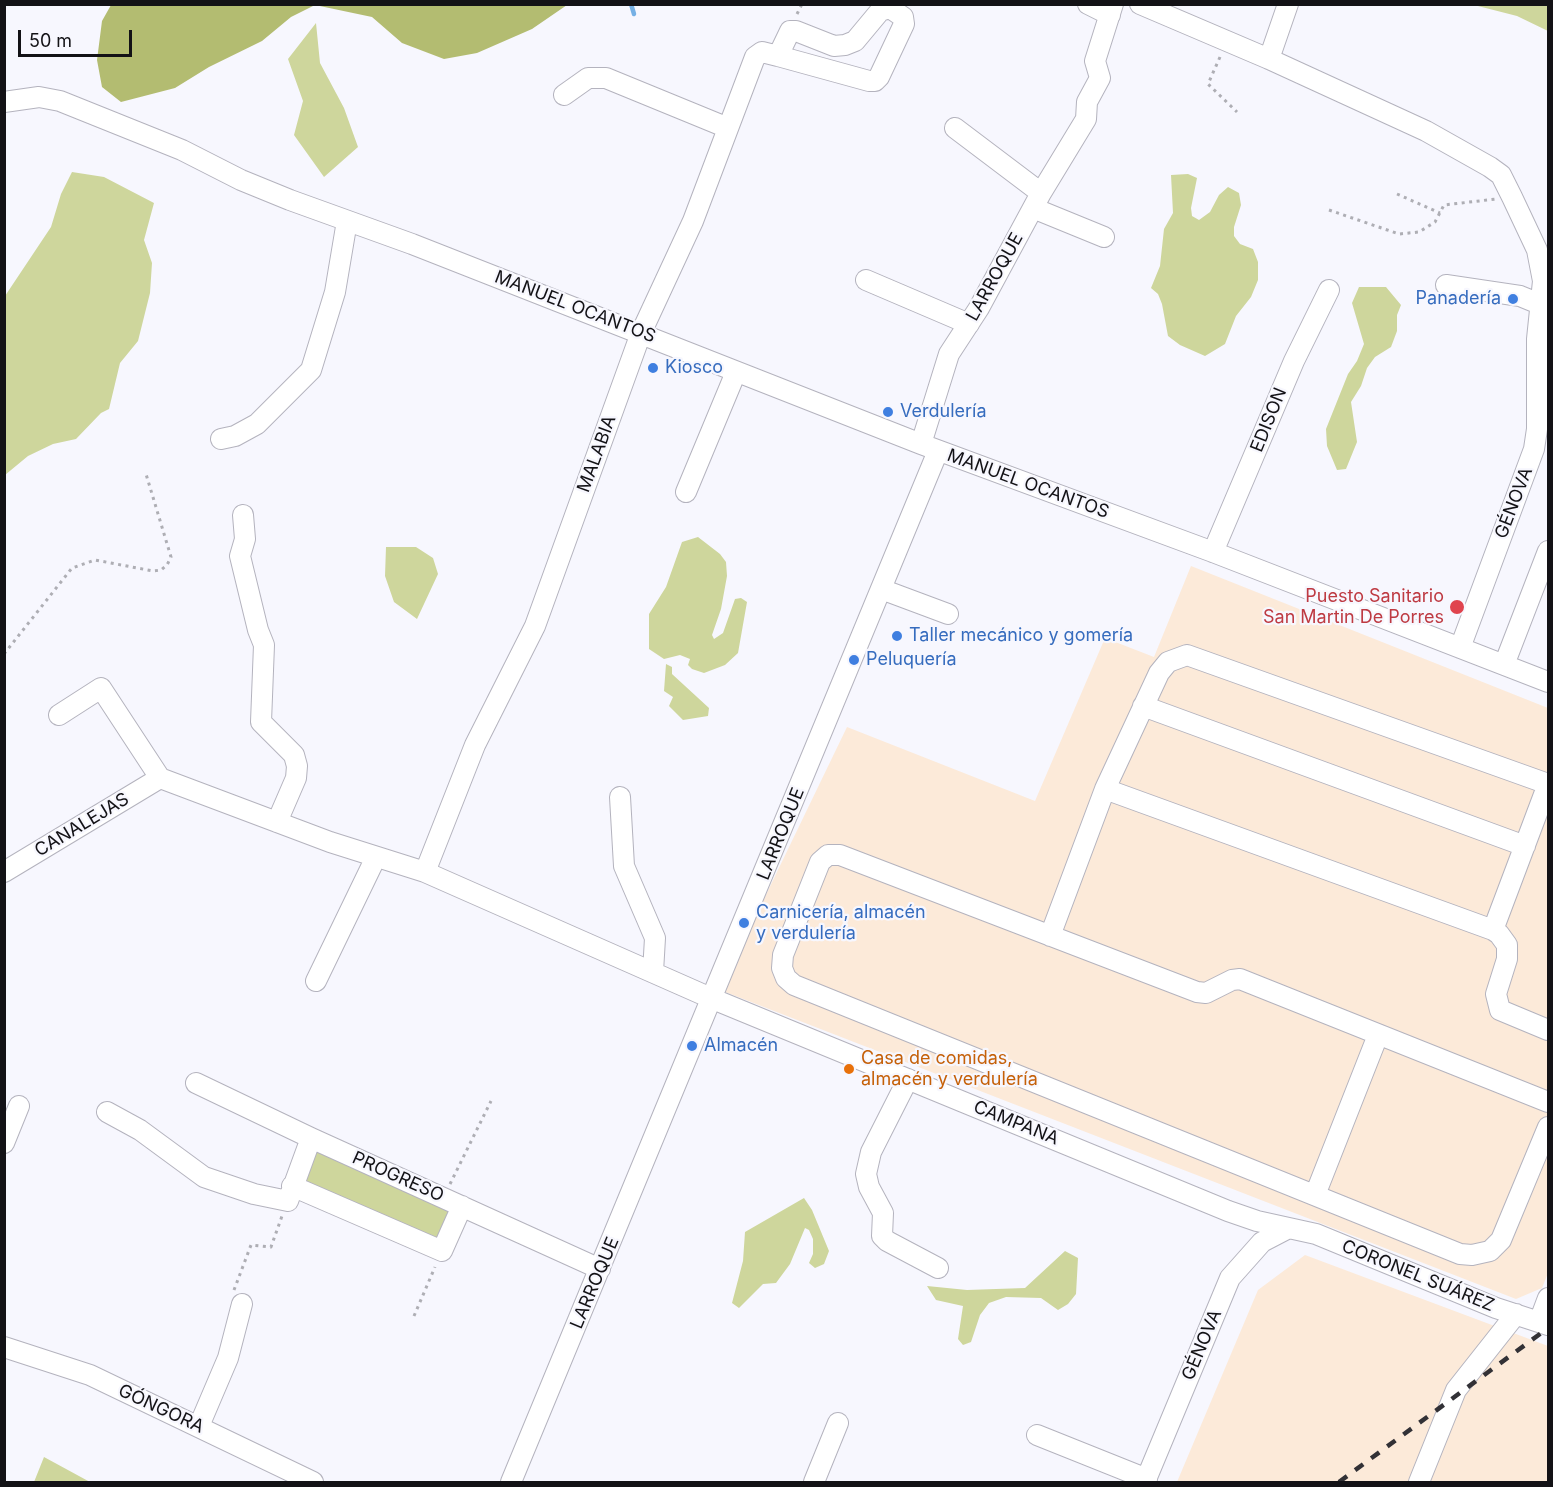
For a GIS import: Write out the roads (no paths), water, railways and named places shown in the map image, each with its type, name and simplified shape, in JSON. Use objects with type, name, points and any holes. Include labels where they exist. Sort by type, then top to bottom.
[{"type":"street","points":[[1088,4],[1111,10]]},
{"type":"street","name":"GÉNOVA","points":[[1140,4],[1426,130],[1490,166],[1501,175],[1543,249],[1546,281],[1537,339],[1537,429],[1534,449],[1460,648]]},
{"type":"street","points":[[1269,59],[1288,4]]},
{"type":"street","name":"MALABIA","points":[[424,872],[475,745],[535,626],[641,333],[693,221],[755,57],[762,52],[875,81],[904,24],[903,17],[890,9],[880,11],[855,41],[845,45],[834,46],[796,31],[790,32],[778,56]]},
{"type":"street","name":"LARROQUE","points":[[511,1482],[881,589],[929,448],[950,354],[1086,118],[1087,102],[1100,78],[1095,61],[1111,10]]},
{"type":"street","points":[[564,94],[588,78],[606,78],[728,128]]},
{"type":"street","name":"MANUEL OCANTOS","points":[[4,102],[39,97],[60,101],[182,150],[251,184],[641,333],[929,448],[1214,552],[1548,682]]},
{"type":"street","points":[[955,128],[1037,200],[1104,237]]},
{"type":"street","points":[[221,439],[234,436],[268,416],[311,370],[336,292],[348,220]]},
{"type":"street","points":[[866,280],[969,324]]},
{"type":"street","points":[[1446,285],[1520,296],[1542,304]]},
{"type":"street","name":"EDISON","points":[[1214,552],[1294,361],[1329,290]]},
{"type":"street","points":[[686,492],[736,372]]},
{"type":"street","points":[[243,515],[245,539],[240,556],[258,630],[264,645],[261,722],[294,755],[297,766],[296,778],[277,822]]},
{"type":"street","points":[[1503,665],[1548,551]]},
{"type":"street","points":[[881,589],[948,614]]},
{"type":"street","points":[[1050,936],[1105,789],[1159,673],[1168,662],[1187,655],[1548,784],[1493,930]]},
{"type":"street","points":[[59,715],[101,688],[160,778]]},
{"type":"street","points":[[1143,706],[1525,846]]},
{"type":"street","name":"CAMPANA","points":[[160,778],[277,822],[424,872],[713,999],[1228,1211],[1287,1229]]},
{"type":"street","name":"CANALEJAS","points":[[4,872],[160,778]]},
{"type":"street","points":[[1105,789],[1493,930],[1507,945],[1507,959],[1496,994],[1500,1010],[1548,1030]]},
{"type":"street","points":[[620,797],[624,866],[653,930],[655,938],[653,972]]},
{"type":"street","points":[[1548,1102],[1240,979],[1232,980],[1206,993],[1197,992],[840,855],[828,855],[820,862],[783,955],[782,968],[786,978],[794,985],[1460,1254],[1472,1256],[1490,1251],[1501,1240],[1548,1127]]},
{"type":"street","points":[[316,981],[376,857]]},
{"type":"street","points":[[1315,1195],[1378,1035]]},
{"type":"street","points":[[908,1079],[871,1152],[866,1174],[869,1187],[883,1213],[882,1236],[887,1241],[938,1268]]},
{"type":"street","name":"PROGRESO","points":[[196,1083],[311,1138],[600,1269]]},
{"type":"street","points":[[4,1143],[19,1106]]},
{"type":"street","points":[[107,1112],[140,1130],[204,1177],[254,1194],[290,1193],[442,1251],[462,1206]]},
{"type":"street","points":[[290,1193],[311,1138]]},
{"type":"street","name":"GÉNOVA","points":[[1146,1481],[1230,1278],[1262,1242],[1287,1229]]},
{"type":"street","name":"CORONEL SUÁREZ","points":[[1287,1229],[1316,1234],[1544,1324]]},
{"type":"street","points":[[1544,1324],[1548,1298]]},
{"type":"street","points":[[199,1426],[228,1358],[242,1304]]},
{"type":"street","points":[[1419,1482],[1456,1390],[1516,1314]]},
{"type":"street","name":"GÓNGORA","points":[[4,1347],[90,1375],[313,1482]]},
{"type":"street","points":[[814,1482],[838,1424]]},
{"type":"street","points":[[1037,1435],[1146,1481]]},
{"type":"waterway","points":[[631,4],[634,14]]},
{"type":"railway","points":[[1339,1482],[1548,1328]]},
{"type":"place","name":"Panadería","points":[[1513,299]]},
{"type":"place","name":"Kiosco","points":[[653,368]]},
{"type":"place","name":"Verdulería","points":[[888,412]]},
{"type":"place","name":"Puesto Sanitario San Martin De Porres","points":[[1457,607]]},
{"type":"place","name":"Taller mecánico y gomería","points":[[897,636]]},
{"type":"place","name":"Peluquería","points":[[854,660]]},
{"type":"place","name":"Carnicería, almacén y verdulería","points":[[744,923]]},
{"type":"place","name":"Almacén","points":[[692,1046]]},
{"type":"place","name":"Casa de comidas, almacén y verdulería","points":[[849,1069]]}]
